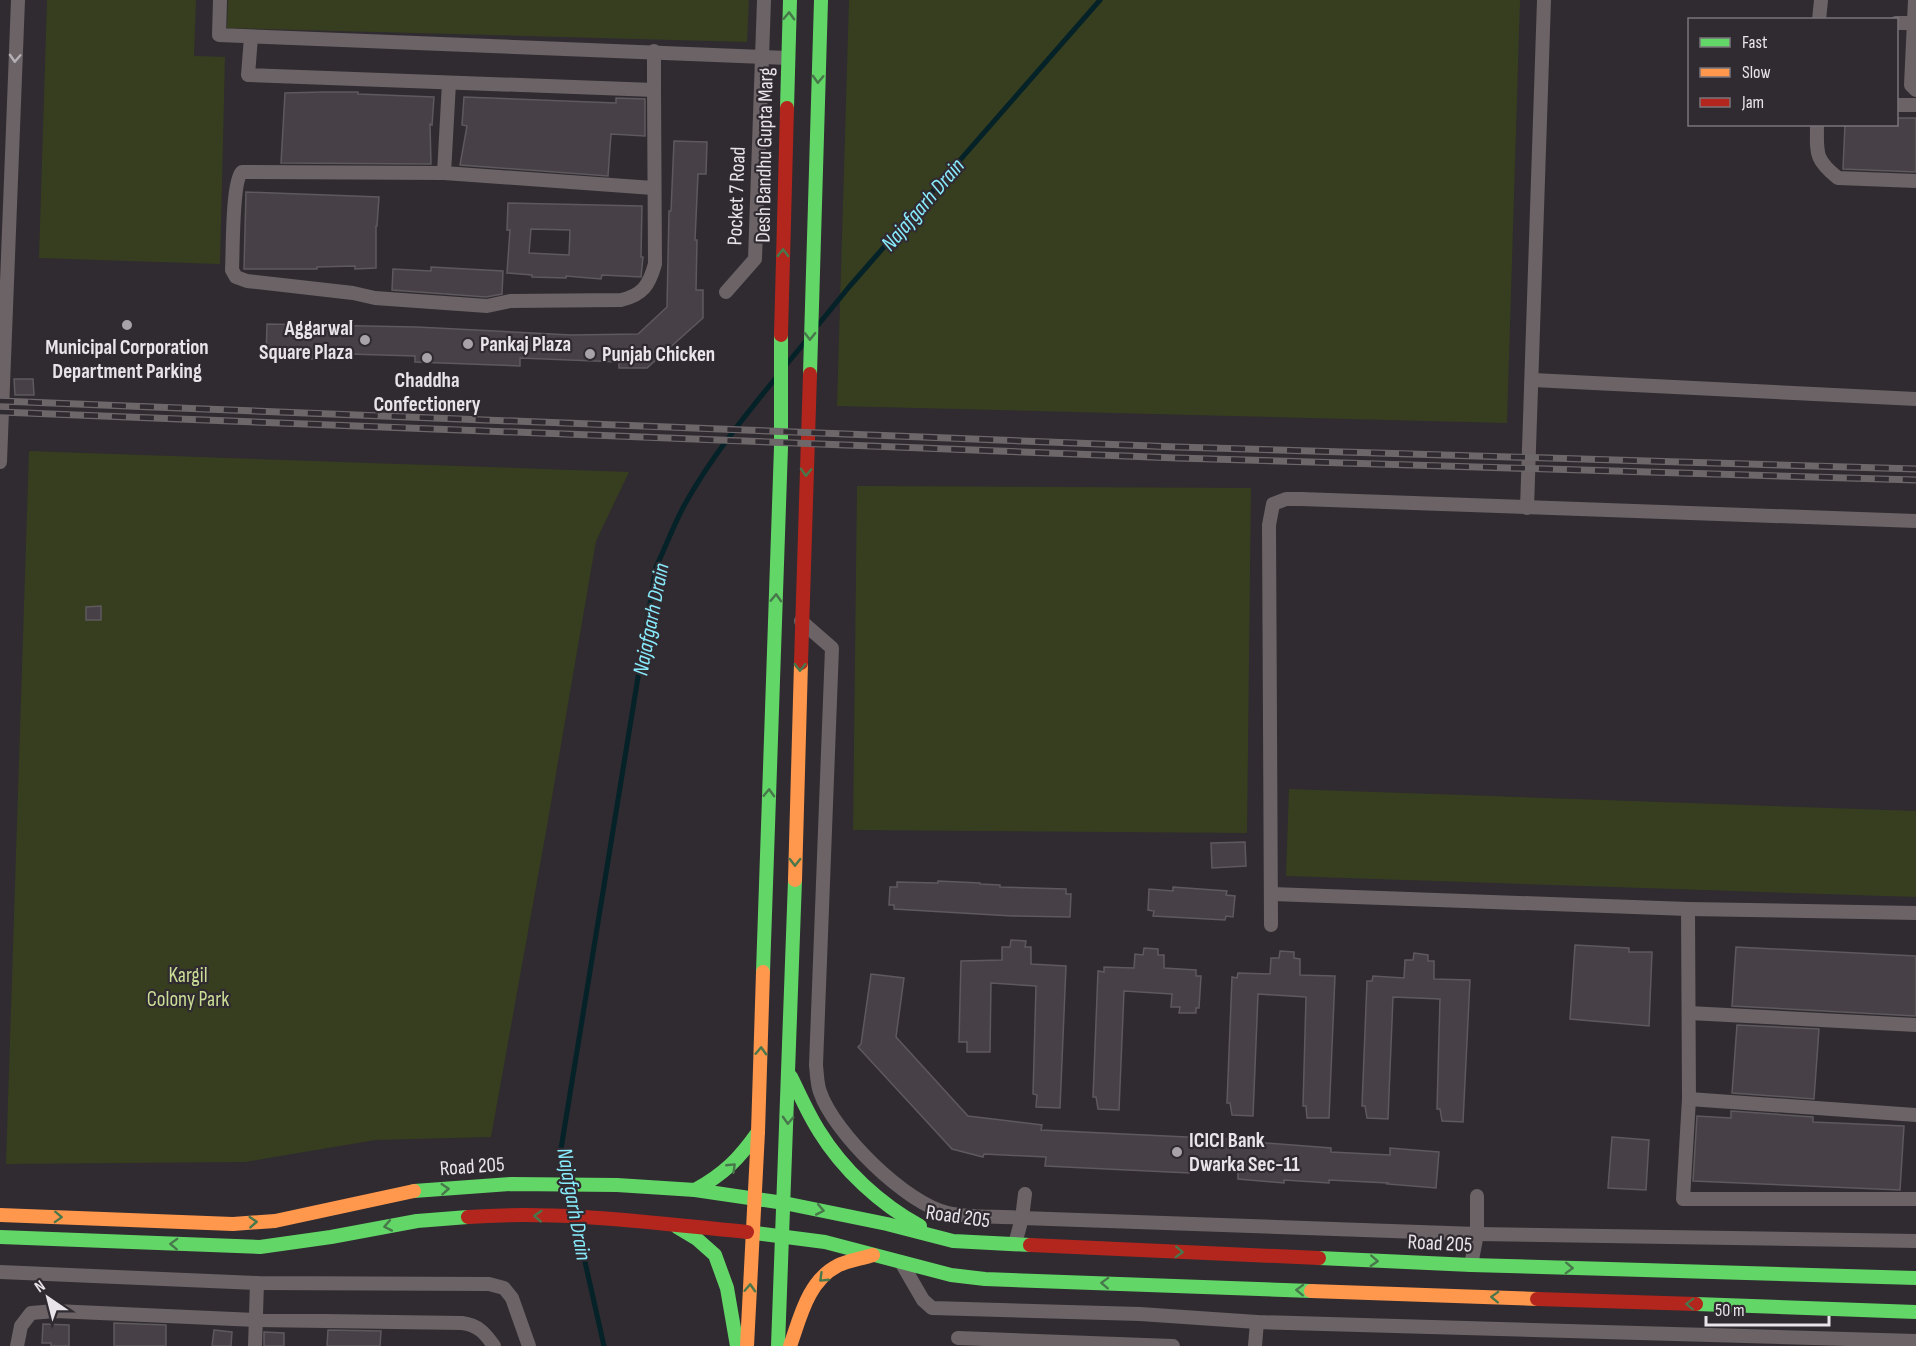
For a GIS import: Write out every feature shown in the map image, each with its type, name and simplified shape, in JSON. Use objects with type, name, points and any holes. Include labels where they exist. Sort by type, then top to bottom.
[{"type":"main road","name":"Desh Bandhu Gupta Marg","points":[[747,1346],[758,1132],[781,447],[781,312],[790,0]]},
{"type":"main road","points":[[778,1346],[789,1074],[821,0]]},
{"type":"main road","points":[[789,1074],[820,1134],[864,1185],[905,1219],[953,1241]]},
{"type":"main road","points":[[695,1190],[722,1176],[739,1160],[758,1132]]},
{"type":"main road","name":"Road 205","points":[[0,1215],[233,1224],[275,1221],[412,1191],[511,1184],[617,1185],[695,1190],[784,1203],[887,1224],[953,1241],[1471,1265],[1916,1278]]},
{"type":"main road","points":[[0,1237],[260,1247],[417,1221],[509,1214],[609,1219],[782,1234],[825,1242],[951,1275],[985,1279],[1916,1312]]},
{"type":"main road","points":[[674,1226],[697,1239],[715,1255],[727,1287],[737,1346]]},
{"type":"main road","points":[[790,1346],[813,1287],[825,1274],[837,1266],[875,1255]]},
{"type":"street","points":[[0,462],[18,0]]},
{"type":"street","points":[[220,0],[219,35],[788,58]]},
{"type":"street","name":"Pocket 7 Road","points":[[726,292],[755,259],[764,0]]},
{"type":"street","points":[[1527,508],[1544,0]]},
{"type":"street","points":[[1820,18],[1821,0]]},
{"type":"street","points":[[1915,0],[1911,85],[1916,90]]},
{"type":"street","points":[[1898,23],[1914,23]]},
{"type":"street","points":[[251,37],[249,75],[654,90]]},
{"type":"street","points":[[653,188],[444,173],[242,172],[238,176],[236,195],[232,270],[236,277],[247,281],[353,292],[386,299],[487,306],[510,301],[621,300],[634,297],[643,291],[651,279],[655,264],[654,51]]},
{"type":"street","points":[[444,173],[449,82]]},
{"type":"street","points":[[1898,105],[1916,105]]},
{"type":"street","points":[[1817,126],[1817,155],[1828,170],[1838,178],[1916,181]]},
{"type":"street","points":[[1533,380],[1916,399]]},
{"type":"street","points":[[1271,925],[1269,525],[1274,504],[1286,500],[1302,499],[1916,521]]},
{"type":"street","points":[[801,621],[832,648],[816,1065],[820,1093],[841,1129],[887,1177],[923,1204],[948,1213],[1022,1218],[1477,1234],[1916,1241]]},
{"type":"street","points":[[1272,894],[1688,909],[1916,913]]},
{"type":"street","points":[[1688,909],[1689,1099],[1683,1199],[1916,1199]]},
{"type":"street","points":[[1689,1013],[1916,1025]]},
{"type":"street","points":[[1689,1099],[1916,1115]]},
{"type":"street","points":[[1016,1244],[1025,1194]]},
{"type":"street","points":[[1471,1265],[1477,1234],[1477,1196]]},
{"type":"street","points":[[901,1262],[923,1300],[932,1308],[1140,1314],[1257,1322],[1584,1330],[1877,1343],[1916,1341]]},
{"type":"street","points":[[0,1272],[257,1283],[489,1284],[504,1288],[512,1298],[529,1346]]},
{"type":"street","points":[[255,1346],[257,1283]]},
{"type":"street","points":[[17,1346],[21,1326],[31,1313],[56,1311],[256,1320],[462,1323],[474,1324],[494,1346]]},
{"type":"street","points":[[1255,1346],[1257,1322]]},
{"type":"street","points":[[958,1338],[1173,1346]]},
{"type":"green space","points":[[47,0],[196,0],[194,56],[225,57],[220,264],[39,258]]},
{"type":"green space","points":[[228,0],[749,0],[747,42],[227,28]]},
{"type":"green space","points":[[849,0],[1520,0],[1507,423],[837,406]]},
{"type":"green space","name":"Kargil Colony Park","points":[[29,451],[629,472],[596,541],[491,1137],[375,1140],[245,1162],[6,1164]]},
{"type":"green space","points":[[857,486],[1251,488],[1247,833],[853,830]]},
{"type":"green space","points":[[1289,789],[1916,811],[1916,897],[1286,876]]},
{"type":"building","points":[[323,92],[434,97],[432,125],[430,124],[431,164],[281,163],[285,93]]},
{"type":"building","points":[[464,97],[616,103],[616,98],[645,99],[645,136],[611,134],[608,176],[460,165],[467,126],[462,125]]},
{"type":"building","points":[[1898,118],[1916,118],[1916,172],[1843,169],[1845,126],[1898,126]]},
{"type":"building","points":[[674,141],[707,142],[706,174],[698,174],[695,240],[697,240],[696,290],[703,290],[703,318],[647,368],[619,368],[619,362],[520,358],[520,366],[415,362],[415,356],[314,353],[314,359],[266,358],[267,324],[417,327],[571,335],[638,334],[667,307],[669,211],[671,211]]},
{"type":"building","points":[[246,192],[379,197],[376,268],[355,269],[355,266],[317,267],[317,269],[244,269]]},
{"type":"building","points":[[508,203],[642,206],[641,277],[602,275],[601,279],[566,276],[566,278],[532,277],[532,275],[507,273],[510,230],[507,230]],"holes":[[[531,229],[570,230],[569,255],[529,253]]]},
{"type":"building","points":[[431,267],[503,271],[502,294],[486,297],[392,290],[393,269],[431,271]]},
{"type":"building","points":[[14,379],[33,379],[34,395],[15,395]]},
{"type":"building","points":[[101,606],[101,620],[86,620],[86,607]]},
{"type":"building","points":[[1245,842],[1246,866],[1212,868],[1211,843]]},
{"type":"building","points":[[938,881],[980,883],[1000,885],[1000,887],[1066,889],[1066,894],[1071,894],[1070,917],[894,909],[894,905],[889,905],[890,887],[897,887],[897,882],[938,883]]},
{"type":"building","points":[[1173,887],[1227,891],[1226,895],[1235,896],[1233,917],[1226,916],[1225,920],[1153,916],[1154,911],[1148,910],[1149,889],[1173,891]]},
{"type":"building","points":[[1011,940],[1026,941],[1025,947],[1031,947],[1031,964],[1066,966],[1060,1108],[1036,1107],[1037,1095],[1033,1094],[1036,986],[991,983],[990,1052],[967,1052],[967,1042],[959,1042],[961,961],[1002,960],[1002,947],[1010,947]]},
{"type":"building","points":[[1575,945],[1629,948],[1629,952],[1652,952],[1649,1026],[1570,1019]]},
{"type":"building","points":[[1736,947],[1916,956],[1916,1016],[1732,1006]]},
{"type":"building","points":[[1144,948],[1158,949],[1158,955],[1164,955],[1164,968],[1196,970],[1196,976],[1201,976],[1199,1008],[1196,1008],[1196,1013],[1179,1013],[1180,1007],[1171,1007],[1172,994],[1124,991],[1119,1110],[1098,1109],[1096,1097],[1093,1097],[1098,971],[1104,972],[1104,967],[1134,968],[1135,954],[1143,955]]},
{"type":"building","points":[[1280,951],[1294,952],[1294,958],[1300,959],[1300,975],[1335,976],[1329,1118],[1307,1118],[1306,1106],[1303,1106],[1306,997],[1258,994],[1253,1116],[1232,1115],[1230,1103],[1227,1103],[1232,977],[1237,978],[1238,973],[1270,974],[1271,958],[1279,958]]},
{"type":"building","points":[[1414,953],[1428,955],[1428,961],[1434,961],[1434,979],[1470,980],[1463,1122],[1442,1121],[1440,1109],[1437,1109],[1440,999],[1393,997],[1388,1119],[1367,1118],[1365,1106],[1362,1106],[1367,981],[1372,981],[1373,976],[1404,978],[1405,960],[1413,960]]},
{"type":"building","points":[[871,974],[904,978],[896,1037],[968,1116],[1042,1125],[1041,1130],[1228,1139],[1331,1148],[1331,1152],[1390,1155],[1390,1148],[1439,1152],[1436,1188],[1329,1180],[1329,1183],[1284,1180],[1284,1183],[1238,1179],[1238,1169],[1189,1169],[1189,1173],[1045,1166],[1046,1157],[984,1154],[983,1157],[952,1149],[858,1047],[861,1044]]},
{"type":"building","points":[[1737,1025],[1819,1029],[1814,1099],[1732,1093]]},
{"type":"building","points":[[1731,1111],[1813,1117],[1813,1122],[1904,1126],[1900,1190],[1693,1181],[1697,1116],[1731,1118]]},
{"type":"building","points":[[1612,1137],[1649,1140],[1646,1190],[1608,1188]]},
{"type":"building","points":[[114,1323],[166,1325],[166,1346],[114,1346]]},
{"type":"building","points":[[43,1324],[69,1325],[69,1346],[51,1346],[51,1343],[42,1343]]},
{"type":"building","points":[[214,1330],[232,1332],[231,1346],[212,1346]]},
{"type":"building","points":[[328,1330],[381,1331],[380,1346],[327,1346]]},
{"type":"building","points":[[264,1332],[284,1333],[284,1346],[264,1346]]},
{"type":"waterway","name":"Najafgarh Drain","points":[[818,325],[1100,0]]},
{"type":"waterway","name":"Najafgarh Drain","points":[[786,365],[805,342]]},
{"type":"waterway","name":"Najafgarh Drain","points":[[568,1181],[561,1149],[656,567],[677,519],[705,471],[727,439],[775,379]]},
{"type":"waterway","name":"Najafgarh Drain","points":[[570,1190],[574,1213]]},
{"type":"waterway","name":"Najafgarh Drain","points":[[576,1222],[604,1346]]},
{"type":"railway","points":[[0,401],[1177,447],[1916,469]]},
{"type":"railway","points":[[0,412],[1177,458],[1916,480]]},
{"type":"traffic: fast","points":[[787,108],[790,0]]},
{"type":"traffic: fast","points":[[810,374],[821,0]]},
{"type":"traffic: fast","points":[[763,972],[781,447],[781,335]]},
{"type":"traffic: fast","points":[[778,1346],[795,880]]},
{"type":"traffic: fast","points":[[791,1077],[815,1125],[839,1159],[877,1197],[920,1226]]},
{"type":"traffic: fast","points":[[695,1190],[730,1165],[758,1132]]},
{"type":"traffic: fast","points":[[414,1191],[511,1184],[617,1185],[695,1190],[784,1203],[887,1224],[953,1241],[1030,1245]]},
{"type":"traffic: fast","points":[[0,1237],[260,1247],[417,1221],[468,1217]]},
{"type":"traffic: fast","points":[[677,1227],[697,1239],[715,1255],[727,1288],[737,1346]]},
{"type":"traffic: fast","points":[[747,1232],[825,1242],[951,1275],[985,1279],[1311,1291]]},
{"type":"traffic: fast","points":[[1319,1258],[1471,1265],[1916,1278]]},
{"type":"traffic: fast","points":[[1696,1304],[1916,1312]]},
{"type":"traffic: slow","points":[[795,880],[801,663]]},
{"type":"traffic: slow","points":[[747,1346],[758,1132],[763,972]]},
{"type":"traffic: slow","points":[[0,1215],[233,1224],[275,1221],[414,1191]]},
{"type":"traffic: slow","points":[[790,1346],[806,1301],[819,1281],[841,1264],[873,1255]]},
{"type":"traffic: slow","points":[[1311,1291],[1537,1299]]},
{"type":"traffic: jam","points":[[781,335],[787,108]]},
{"type":"traffic: jam","points":[[801,663],[810,374]]},
{"type":"traffic: jam","points":[[468,1217],[573,1216],[747,1232]]},
{"type":"traffic: jam","points":[[1030,1245],[1319,1258]]},
{"type":"traffic: jam","points":[[1537,1299],[1696,1304]]},
{"type":"place","name":"Municipal Corporation Department Parking","points":[[127,325]]},
{"type":"place","name":"Aggarwal Square Plaza","points":[[365,340]]},
{"type":"place","name":"Pankaj Plaza","points":[[468,344]]},
{"type":"place","name":"Punjab Chicken","points":[[590,354]]},
{"type":"place","name":"Chaddha Confectionery","points":[[427,358]]},
{"type":"place","name":"ICICI Bank Dwarka Sec-11","points":[[1177,1152]]}]
